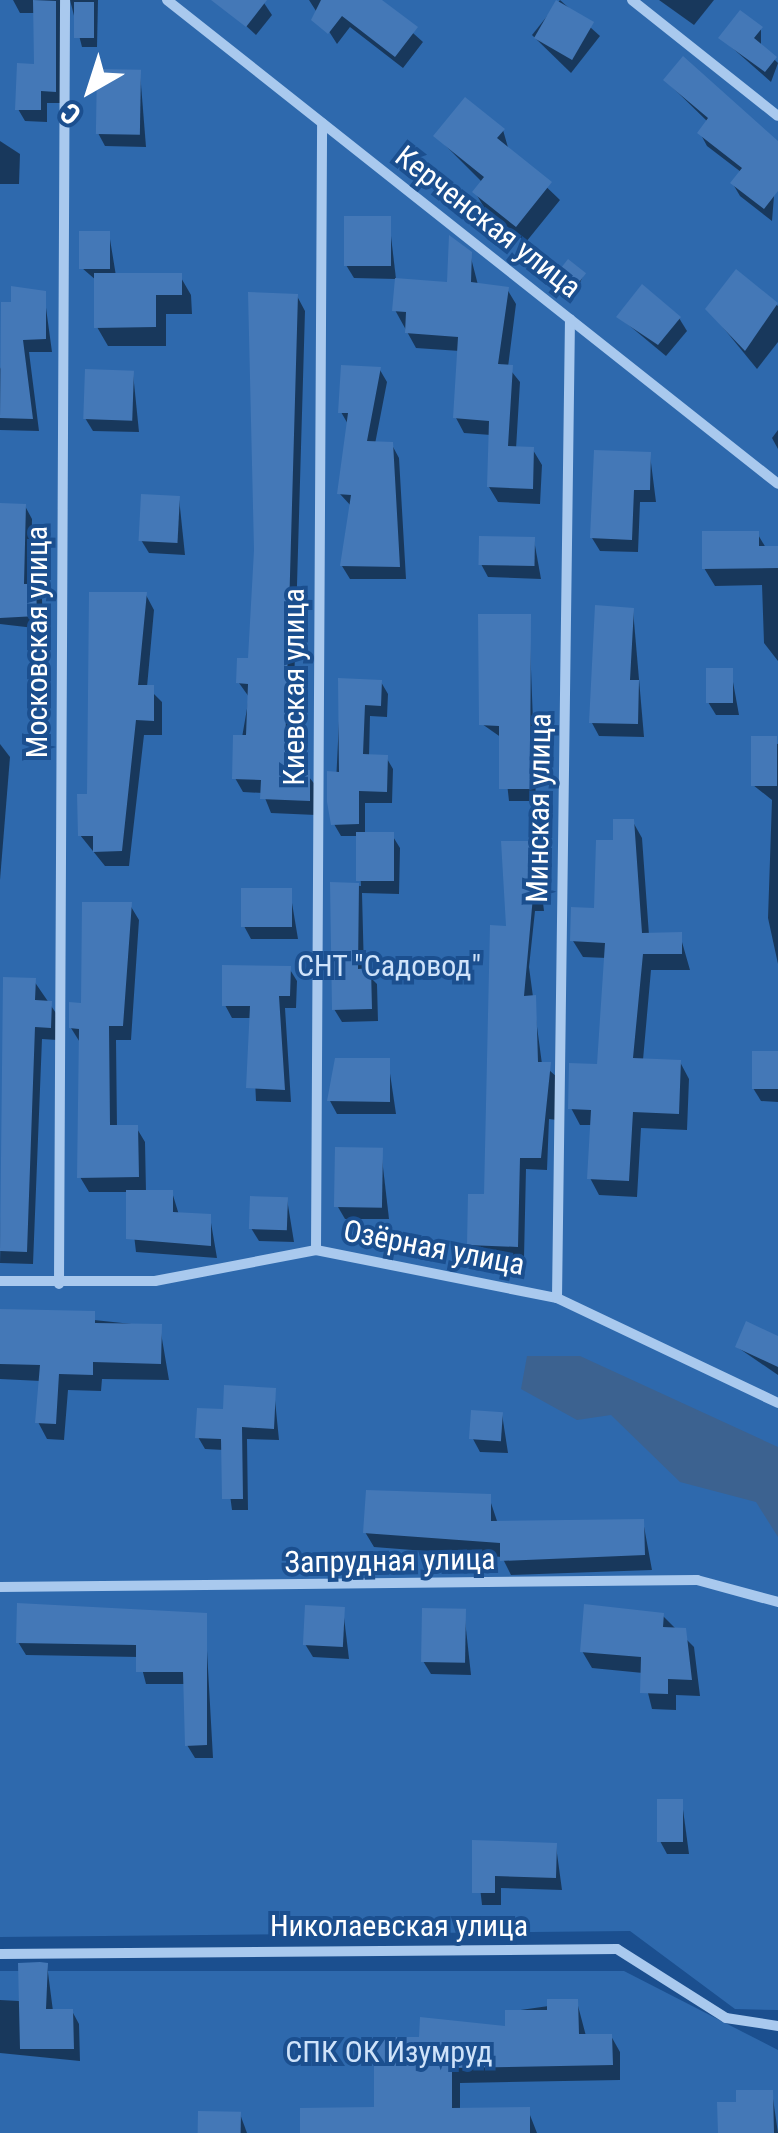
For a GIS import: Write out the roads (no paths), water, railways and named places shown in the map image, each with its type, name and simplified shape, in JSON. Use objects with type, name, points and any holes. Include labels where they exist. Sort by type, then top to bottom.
[{"type":"street","name":"Московская улица","points":[[59,1284],[65,0]]},
{"type":"street","name":"Керченская улица","points":[[167,0],[778,484]]},
{"type":"street","points":[[632,0],[778,116]]},
{"type":"street","name":"Киевская улица","points":[[316,1250],[322,123]]},
{"type":"street","name":"Минская улица","points":[[557,1298],[570,319]]},
{"type":"street","name":"Озёрная улица","points":[[0,1282],[156,1281],[316,1250],[557,1298],[778,1403]]},
{"type":"street","name":"Запрудная улица","points":[[0,1587],[697,1580],[778,1602]]},
{"type":"street","name":"Николаевская улица","points":[[0,1954],[617,1949],[726,2018],[778,2026]]},
{"type":"park label","name":"СНТ \"Садовод\"","points":[[389,966]]},
{"type":"park label","name":"СПК ОК Изумруд","points":[[389,2052]]}]
